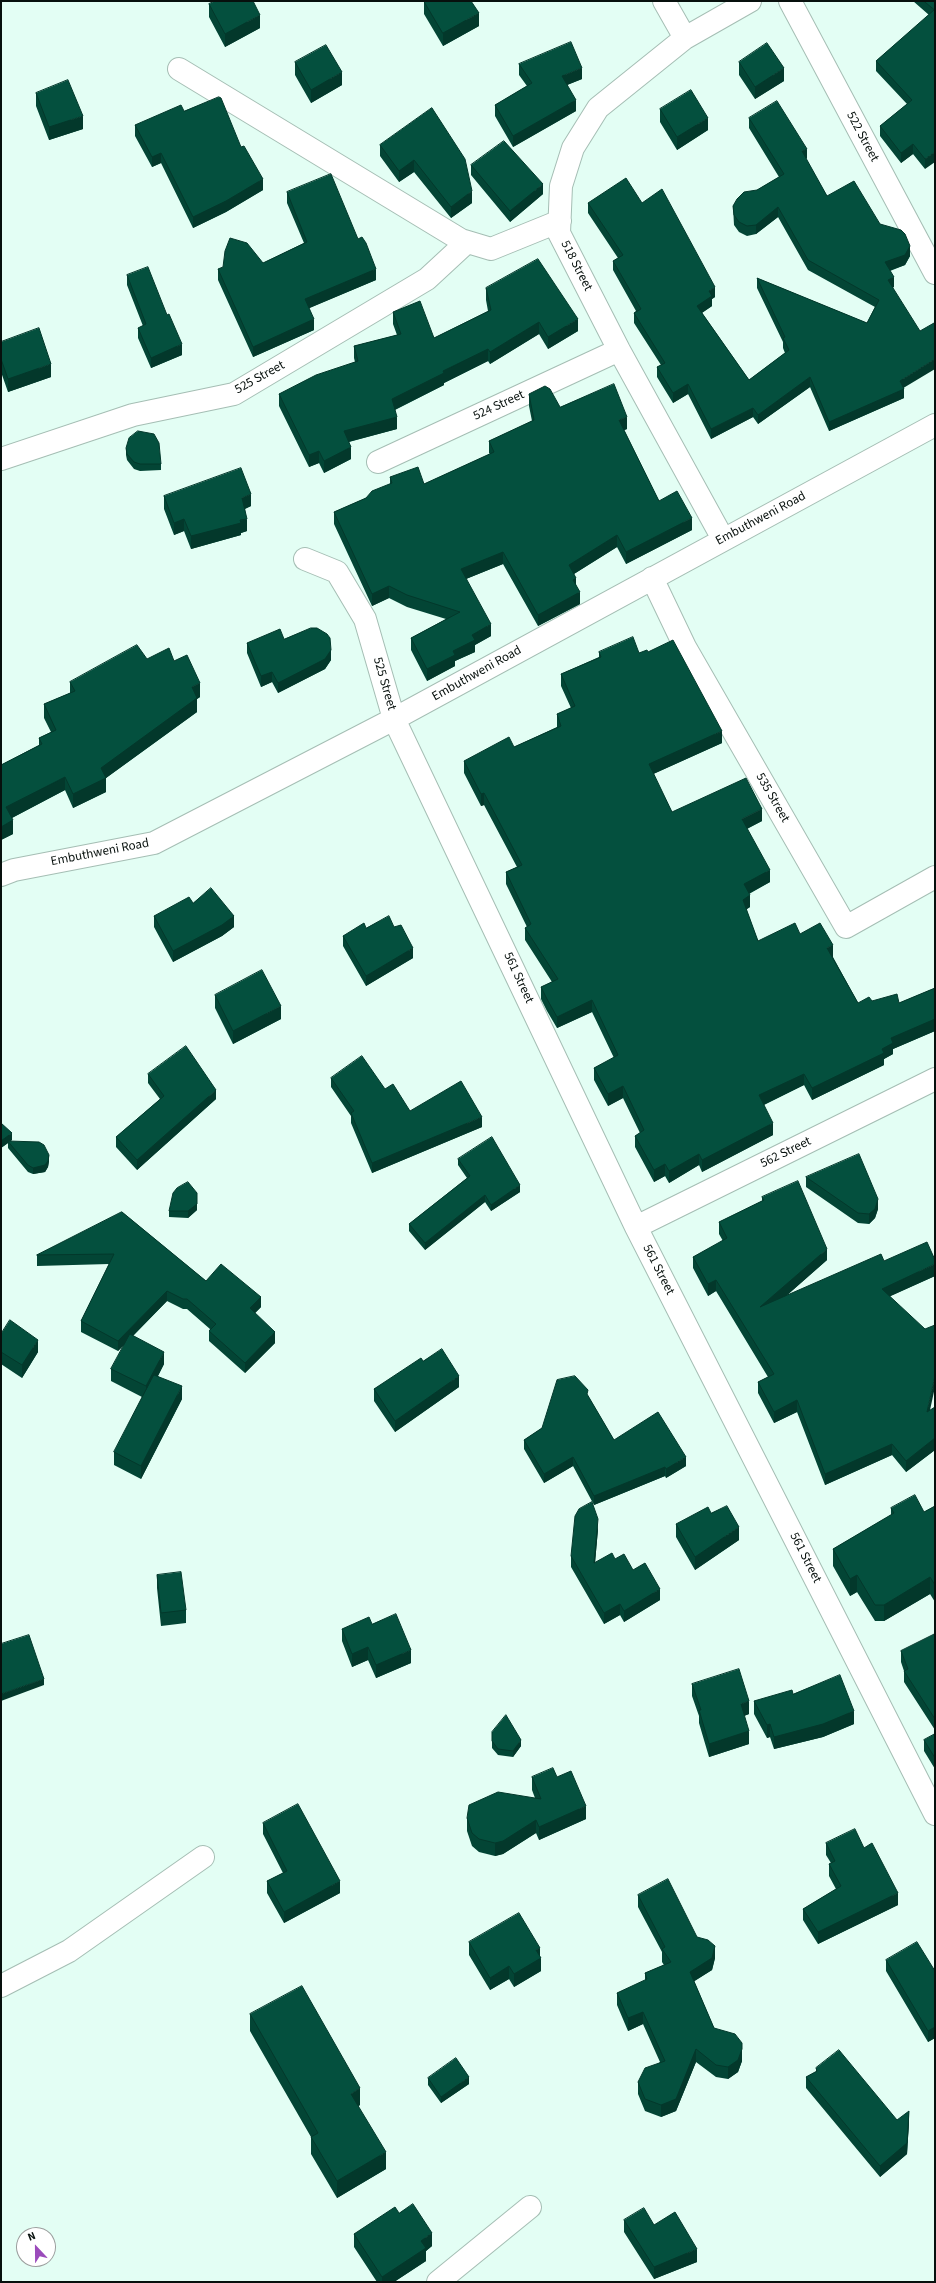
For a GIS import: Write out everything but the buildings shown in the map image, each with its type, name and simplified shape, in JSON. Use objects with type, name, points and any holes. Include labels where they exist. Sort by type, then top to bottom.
[{"type":"street","points":[[664,1],[685,38]]},
{"type":"street","name":"518 Street","points":[[723,539],[619,350],[559,233],[561,186],[571,155],[598,108],[685,38],[750,1]]},
{"type":"street","name":"522 Street","points":[[790,1],[935,273]]},
{"type":"street","points":[[179,69],[467,242],[491,249],[560,221]]},
{"type":"street","name":"525 Street","points":[[1,459],[133,415],[234,394],[427,280],[467,242]]},
{"type":"street","name":"524 Street","points":[[378,462],[619,350]]},
{"type":"street","name":"Embuthweni Road","points":[[1,875],[14,870],[154,843],[394,719],[935,425]]},
{"type":"street","name":"525 Street","points":[[305,559],[337,572],[366,619],[394,719]]},
{"type":"street","name":"535 Street","points":[[652,578],[685,647],[846,927],[935,877]]},
{"type":"street","name":"561 Street","points":[[394,719],[636,1227],[935,1814]]},
{"type":"street","name":"562 Street","points":[[636,1227],[935,1079]]},
{"type":"street","points":[[1,1986],[69,1951],[203,1857]]},
{"type":"street","points":[[438,2282],[530,2207]]}]
